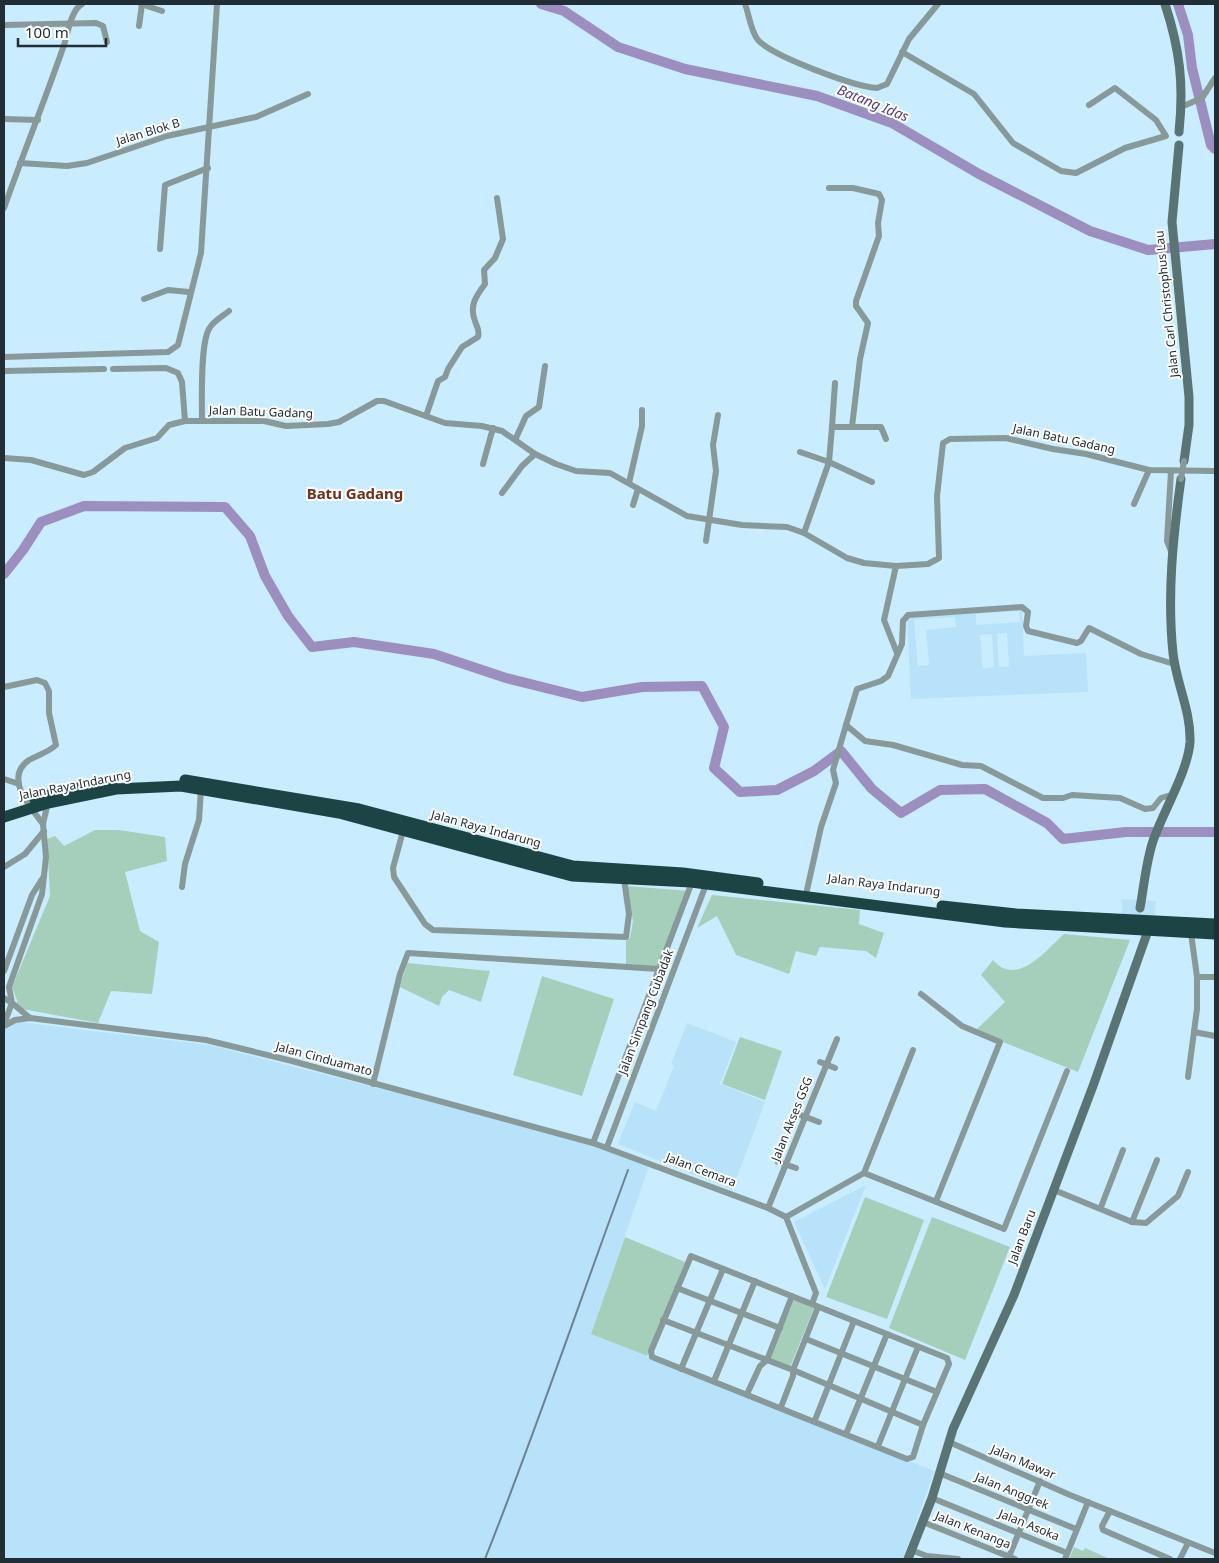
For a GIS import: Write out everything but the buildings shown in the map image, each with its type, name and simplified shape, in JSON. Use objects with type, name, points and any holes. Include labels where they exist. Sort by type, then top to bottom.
[{"type":"highway","name":"Jalan Raya Indarung","points":[[4,817],[49,799],[130,788],[202,785],[352,808],[498,850],[564,874],[624,884],[701,880],[1005,922],[1141,925],[1215,924]]},
{"type":"highway","name":"Jalan Raya Indarung","points":[[202,785],[339,813],[403,831],[573,866],[998,912],[1141,925],[1191,933],[1215,934]]},
{"type":"street","points":[[4,208],[38,120],[71,24],[78,6],[82,4]]},
{"type":"street","points":[[139,26],[141,4],[162,11]]},
{"type":"street","points":[[4,357],[172,351],[178,345],[201,253],[208,168],[217,4]]},
{"type":"street","points":[[745,4],[756,38],[768,49],[793,61],[872,88],[882,88],[887,84],[902,52],[918,25],[938,4]]},
{"type":"street","points":[[1165,4],[1173,29],[1181,68],[1178,145]]},
{"type":"street","points":[[4,25],[100,24],[105,30],[107,42]]},
{"type":"street","points":[[902,52],[968,90],[981,101],[1013,143],[1061,171],[1076,173],[1125,148],[1166,136],[1156,120],[1115,88],[1089,105]]},
{"type":"street","points":[[1180,107],[1200,99],[1215,78]]},
{"type":"street","name":"Jalan Blok B","points":[[20,163],[76,166],[167,136],[256,117],[308,94]]},
{"type":"street","points":[[4,119],[38,120]]},
{"type":"street","name":"Jalan Carl Christophus Lau","points":[[1178,145],[1172,222],[1189,397],[1189,425],[1184,461]]},
{"type":"street","points":[[160,248],[165,185],[208,168]]},
{"type":"street","points":[[829,188],[859,189],[882,197],[878,223],[879,236],[856,301],[856,306],[866,319],[868,326],[860,359],[852,427]]},
{"type":"street","points":[[426,416],[438,381],[445,378],[448,369],[464,345],[478,337],[479,329],[474,317],[473,301],[485,284],[484,270],[495,258],[502,239],[497,198]]},
{"type":"street","points":[[144,299],[162,291],[190,292]]},
{"type":"street","points":[[202,421],[207,332],[213,323],[230,311]]},
{"type":"street","points":[[516,438],[526,416],[539,406],[545,366]]},
{"type":"street","points":[[113,369],[166,368],[178,373],[182,382],[186,421]]},
{"type":"street","points":[[4,371],[104,369]]},
{"type":"street","points":[[804,533],[828,462],[835,383]]},
{"type":"street","name":"Jalan Batu Gadang","points":[[4,458],[26,459],[79,475],[89,474],[124,448],[154,440],[166,426],[186,421],[255,421],[286,426],[328,424],[339,422],[380,400],[450,424],[493,428],[516,438],[535,454],[568,469],[610,473],[679,513],[709,521],[752,526],[781,526],[804,533],[847,558],[864,563],[896,566],[928,564],[939,558],[938,487],[942,448],[946,440],[1006,438],[1086,454],[1149,470],[1171,472],[1215,471]]},
{"type":"street","points":[[629,483],[642,426],[642,410]]},
{"type":"street","points":[[706,541],[716,471],[713,445],[718,415]]},
{"type":"street","points":[[832,427],[881,428],[886,439]]},
{"type":"street","points":[[483,464],[493,428]]},
{"type":"street","points":[[800,452],[828,462],[872,482]]},
{"type":"street","points":[[502,493],[522,466],[535,454]]},
{"type":"street","points":[[1141,925],[1140,908],[1152,843],[1188,755],[1190,728],[1187,708],[1174,664],[1170,595],[1172,555],[1184,461]]},
{"type":"street","points":[[1134,504],[1149,470]]},
{"type":"street","points":[[1171,472],[1167,541],[1172,555]]},
{"type":"street","points":[[633,505],[638,489]]},
{"type":"street","points":[[896,566],[884,620],[886,629],[894,641],[896,653]]},
{"type":"street","points":[[807,890],[821,828],[836,783],[833,773],[842,736],[857,689],[886,679],[896,653],[902,644],[906,616],[1019,607],[1024,608],[1028,612],[1026,626],[1028,631],[1077,643],[1081,641],[1089,628],[1133,650],[1174,664]]},
{"type":"street","points":[[4,687],[37,680],[45,683],[49,690],[49,713],[56,745],[24,765],[19,774],[19,784],[29,806],[44,827]]},
{"type":"street","points":[[846,725],[865,741],[893,745],[962,765],[981,766],[1043,798],[1072,796],[1120,798],[1145,809],[1153,808],[1161,798],[1170,798]]},
{"type":"street","points":[[4,779],[19,784]]},
{"type":"street","points":[[182,887],[185,864],[199,820],[202,785]]},
{"type":"street","points":[[4,1025],[12,1003],[9,992],[10,980],[42,894],[45,874],[44,827],[49,799]]},
{"type":"street","points":[[4,867],[24,854],[44,827]]},
{"type":"street","points":[[403,831],[392,868],[394,877],[425,924],[434,930],[624,937],[628,933],[629,914],[624,884]]},
{"type":"street","points":[[4,971],[32,895],[45,874]]},
{"type":"street","name":"Jalan Simpang Cubadak","points":[[593,1143],[659,969],[701,880]]},
{"type":"street","name":"Jalan Simpang Cubadak","points":[[607,1147],[659,1009],[701,880]]},
{"type":"street","name":"Jalan Baru","points":[[910,1555],[932,1498],[957,1418],[1014,1295],[1054,1190],[1141,925]]},
{"type":"street","points":[[20,928],[29,931]]},
{"type":"street","points":[[1188,1077],[1194,1032],[1197,977],[1191,933]]},
{"type":"street","points":[[373,1084],[400,974],[408,953],[659,969]]},
{"type":"street","points":[[1197,977],[1215,977]]},
{"type":"street","points":[[921,994],[962,1026],[1000,1042],[936,1201]]},
{"type":"street","points":[[4,998],[30,1018]]},
{"type":"street","points":[[645,1005],[659,1009]]},
{"type":"street","points":[[4,1025],[15,1020],[30,1018]]},
{"type":"street","name":"Jalan Cinduamato","points":[[30,1018],[206,1040],[607,1147]]},
{"type":"street","points":[[1194,1032],[1215,1036]]},
{"type":"street","name":"Jalan Akses GSG","points":[[768,1208],[837,1039]]},
{"type":"street","points":[[781,1407],[793,1376],[793,1370],[806,1339],[815,1305],[816,1293],[786,1218],[864,1173],[912,1050]]},
{"type":"street","points":[[820,1062],[835,1068]]},
{"type":"street","points":[[864,1173],[1002,1228],[1006,1227],[1068,1071]]},
{"type":"street","points":[[795,1113],[819,1122]]},
{"type":"street","name":"Jalan Cemara","points":[[607,1147],[768,1208],[786,1218]]},
{"type":"street","points":[[1101,1207],[1123,1150]]},
{"type":"street","points":[[1132,1222],[1157,1160]]},
{"type":"street","points":[[778,1162],[796,1168]]},
{"type":"street","points":[[1054,1190],[1101,1207],[1132,1222],[1146,1223],[1178,1196],[1188,1172]]},
{"type":"street","points":[[691,1256],[815,1305],[948,1360],[913,1457],[910,1458],[846,1434],[681,1369],[651,1354],[663,1320],[691,1256]]},
{"type":"street","points":[[681,1369],[723,1268]]},
{"type":"street","points":[[714,1382],[755,1281]]},
{"type":"street","points":[[677,1288],[780,1328]]},
{"type":"street","points":[[747,1394],[760,1366],[767,1360],[792,1296]]},
{"type":"street","points":[[663,1320],[793,1370],[923,1425]]},
{"type":"street","points":[[814,1420],[854,1321]]},
{"type":"street","points":[[846,1434],[886,1334]]},
{"type":"street","points":[[806,1339],[937,1392]]},
{"type":"street","points":[[878,1446],[918,1347]]},
{"type":"street","name":"Jalan Mawar","points":[[949,1442],[1088,1502],[1214,1553]]},
{"type":"street","name":"Jalan Anggrek","points":[[939,1473],[1076,1529]]},
{"type":"street","points":[[1011,1558],[1040,1481]]},
{"type":"street","name":"Jalan Asoka","points":[[932,1498],[1019,1534],[1066,1556],[1088,1502]]},
{"type":"street","points":[[1110,1511],[1102,1526],[1104,1530],[1170,1559]]},
{"type":"street","name":"Jalan Kenanga","points":[[923,1522],[1011,1558]]},
{"type":"street","points":[[1180,1559],[1188,1543]]},
{"type":"street","points":[[1210,1559],[1214,1553]]},
{"type":"street","points":[[910,1555],[958,1559]]},
{"type":"shaded area","points":[[1022,610],[1024,656],[1086,653],[1088,692],[911,699],[907,615]],"holes":[[[1019,611],[1020,622],[976,625],[976,614]],[[955,617],[956,627],[926,630],[929,665],[918,666],[914,620]],[[1007,633],[1009,666],[999,667],[997,634]],[[992,634],[994,667],[983,669],[980,635]]]},
{"type":"shaded area","points":[[1122,899],[1156,901],[1155,918],[1122,917]]},
{"type":"shaded area","points":[[11,1021],[209,1045],[595,1144],[650,1163],[591,1334],[934,1471],[903,1559],[4,1559],[4,1031]]},
{"type":"shaded area","points":[[687,1023],[736,1042],[720,1084],[765,1102],[732,1190],[618,1144],[635,1102],[656,1111],[674,1066],[671,1064]]},
{"type":"shaded area","points":[[866,1185],[825,1289],[794,1222]]},
{"type":"green space","points":[[95,830],[119,830],[165,837],[167,861],[125,872],[140,931],[159,942],[152,994],[111,991],[98,1023],[17,1008],[17,1000],[12,987],[50,896],[47,839],[55,836],[64,846]]},
{"type":"green space","points":[[627,886],[690,891],[661,967],[626,964],[626,941],[630,938],[633,921]]},
{"type":"green space","points":[[712,895],[860,910],[859,924],[884,933],[876,958],[866,951],[820,947],[816,956],[796,951],[789,974],[736,955],[717,916],[697,928]]},
{"type":"green space","points":[[1064,934],[1130,940],[1078,1072],[975,1031],[1005,1002],[981,975],[993,960],[1002,968],[1012,970],[1021,968],[1031,964],[1040,957]]},
{"type":"green space","points":[[407,963],[490,971],[481,1002],[449,990],[442,997],[439,1006],[400,987]]},
{"type":"green space","points":[[542,976],[614,999],[582,1096],[513,1075]]},
{"type":"green space","points":[[740,1037],[782,1051],[765,1100],[722,1084]]},
{"type":"green space","points":[[865,1197],[924,1220],[887,1319],[826,1297]]},
{"type":"green space","points":[[932,1217],[1010,1247],[965,1360],[889,1328]]},
{"type":"green space","points":[[625,1237],[685,1262],[647,1356],[591,1334]]},
{"type":"green space","points":[[794,1300],[814,1308],[790,1367],[769,1358]]},
{"type":"green space","points":[[1074,1547],[1083,1551],[1085,1548],[1110,1559],[1069,1559]]},
{"type":"waterway","name":"Batang Idas","points":[[541,4],[564,11],[618,47],[685,69],[817,96],[892,123],[979,174],[1090,231],[1148,250],[1215,244]]},
{"type":"waterway","points":[[1178,4],[1188,35],[1192,68],[1211,145],[1215,149]]},
{"type":"waterway","points":[[4,574],[23,550],[41,522],[84,506],[225,507],[250,536],[265,576],[288,616],[312,647],[354,642],[434,654],[506,678],[582,697],[642,687],[702,686],[724,727],[714,768],[740,792],[777,790],[814,771],[841,751],[872,789],[901,813],[940,790],[985,789],[1047,823],[1063,839],[1126,832],[1215,832]]},
{"type":"railway","points":[[485,1559],[540,1414],[628,1170]]},
{"type":"district","name":"Batu Gadang","points":[[355,494]]}]
